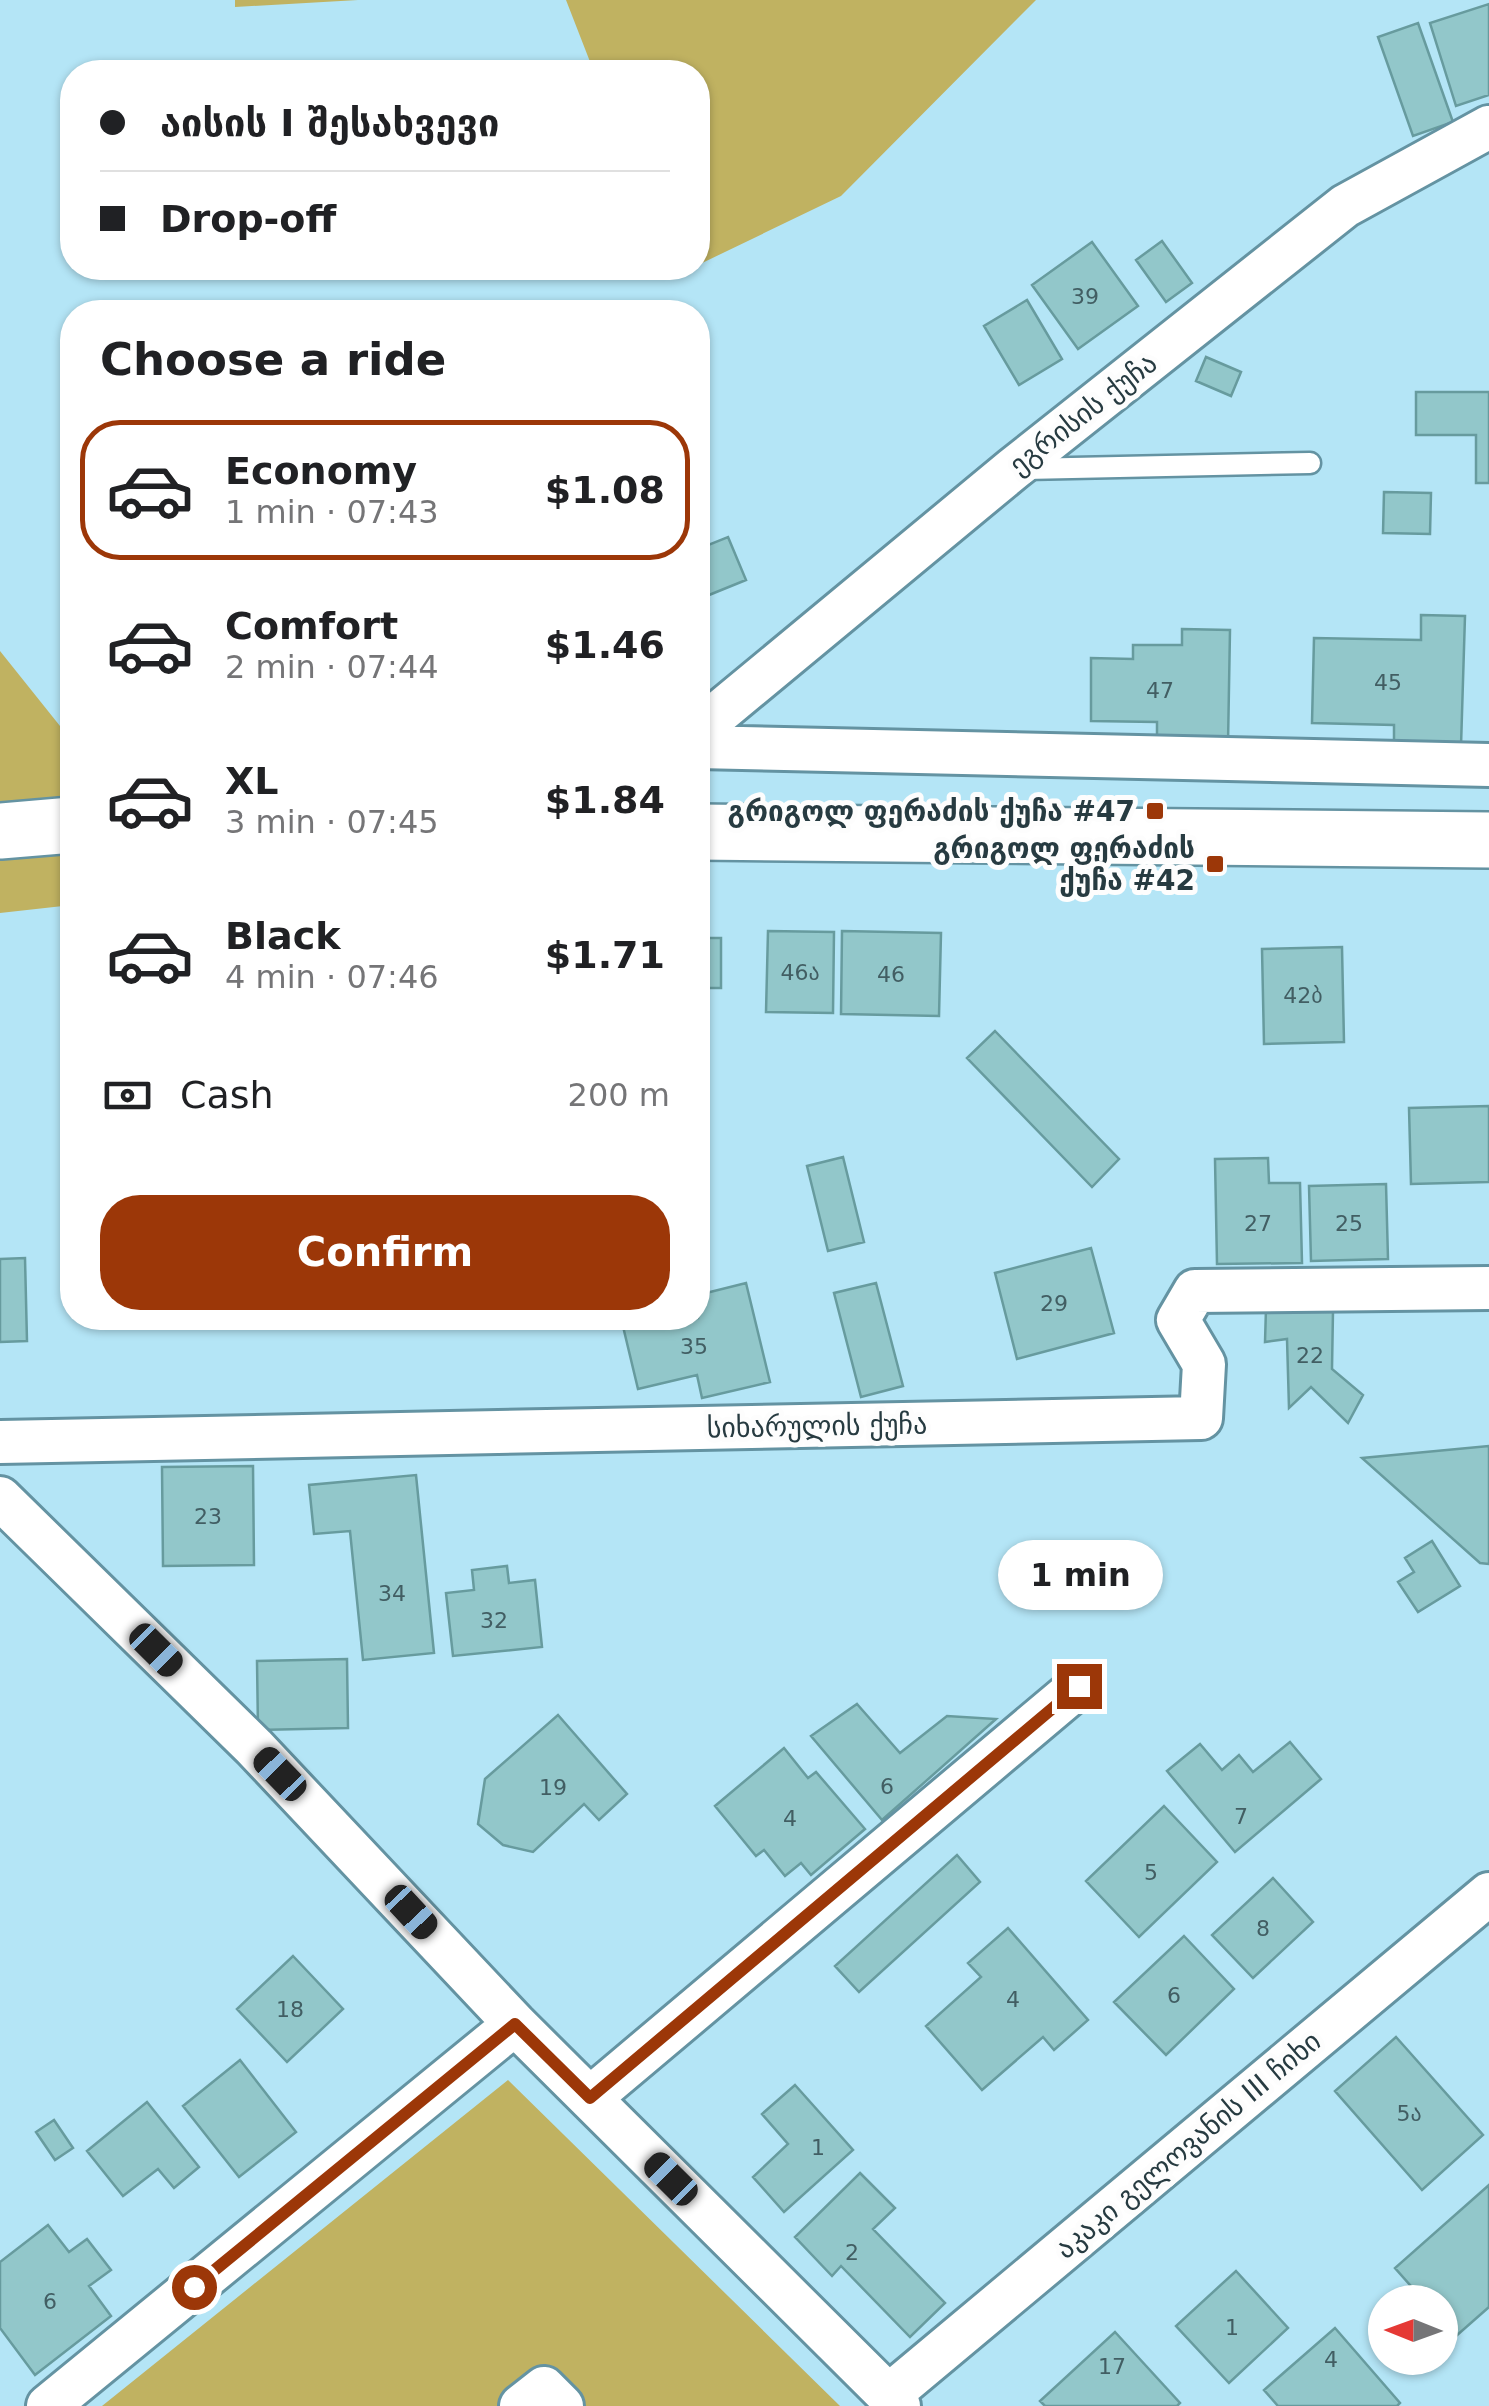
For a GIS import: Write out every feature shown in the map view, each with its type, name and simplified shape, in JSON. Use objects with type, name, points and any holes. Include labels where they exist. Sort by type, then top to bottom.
[{"type":"street","name":"ეგრისის ქუჩა","points":[[710,720],[1013,469],[1345,206],[1489,127]]},
{"type":"street","points":[[710,747],[1489,766]]},
{"type":"street","points":[[0,831],[60,826]]},
{"type":"street","points":[[710,832],[1489,840]]},
{"type":"street","name":"სიხარულის ქუჩა","points":[[0,1442],[1201,1418],[1204,1364],[1178,1320],[1195,1291],[1489,1288]]},
{"type":"street","points":[[0,1498],[254,1747],[515,2024],[893,2401]]},
{"type":"street","points":[[590,2098],[1079,1686]]},
{"type":"street","name":"აკაკი გელოვანის III ჩიხი","points":[[893,2401],[1489,1894]]},
{"type":"street","points":[[48,2406],[515,2024]]},
{"type":"street","points":[[521,2406],[544,2388],[562,2406]]},
{"type":"lane","points":[[1013,469],[1310,463]]},
{"type":"shaded area","points":[[235,0],[358,0],[235,7]]},
{"type":"shaded area","points":[[566,0],[1036,0],[841,196],[710,259],[710,60],[589,60]]},
{"type":"shaded area","points":[[0,651],[60,726],[60,906],[0,913]]},
{"type":"shaded area","points":[[508,2080],[840,2406],[102,2406]]},
{"type":"building","points":[[1489,4],[1489,95],[1456,106],[1430,23]]},
{"type":"building","points":[[1418,23],[1453,122],[1413,136],[1378,37]]},
{"type":"building","points":[[1162,241],[1192,283],[1166,302],[1136,260]]},
{"type":"building","points":[[1092,242],[1138,306],[1078,349],[1032,285]]},
{"type":"building","points":[[1027,300],[1062,359],[1019,385],[984,326]]},
{"type":"building","points":[[1206,357],[1241,372],[1231,396],[1196,381]]},
{"type":"building","points":[[1416,392],[1489,392],[1489,483],[1476,483],[1476,435],[1416,435]]},
{"type":"building","points":[[1384,492],[1431,493],[1430,534],[1383,533]]},
{"type":"building","points":[[728,537],[746,580],[710,595],[710,544]]},
{"type":"building","points":[[1421,615],[1465,616],[1461,746],[1394,744],[1394,725],[1312,723],[1314,638],[1421,640]]},
{"type":"building","points":[[1182,629],[1230,630],[1228,744],[1157,744],[1157,722],[1091,721],[1091,658],[1133,659],[1133,645],[1182,645]]},
{"type":"building","points":[[768,931],[834,932],[833,1013],[766,1012]]},
{"type":"building","points":[[842,931],[941,933],[939,1016],[841,1014]]},
{"type":"building","points":[[710,938],[721,938],[721,988],[710,988]]},
{"type":"building","points":[[1342,947],[1344,1042],[1264,1044],[1262,949]]},
{"type":"building","points":[[995,1031],[1119,1159],[1092,1187],[967,1058]]},
{"type":"building","points":[[1489,1106],[1489,1182],[1411,1184],[1409,1108]]},
{"type":"building","points":[[843,1157],[864,1242],[828,1251],[807,1166]]},
{"type":"building","points":[[1268,1158],[1269,1183],[1300,1183],[1302,1263],[1217,1264],[1215,1159]]},
{"type":"building","points":[[1386,1184],[1388,1259],[1311,1261],[1309,1186]]},
{"type":"building","points":[[1091,1248],[1114,1333],[1017,1359],[995,1273]]},
{"type":"building","points":[[25,1258],[27,1341],[0,1342],[0,1259]]},
{"type":"building","points":[[746,1283],[770,1382],[702,1398],[697,1375],[638,1389],[624,1330],[710,1330],[710,1292]]},
{"type":"building","points":[[876,1283],[903,1386],[861,1397],[834,1293]]},
{"type":"building","points":[[1266,1308],[1333,1311],[1332,1369],[1363,1395],[1348,1423],[1311,1387],[1289,1408],[1287,1339],[1265,1342]]},
{"type":"building","points":[[1489,1446],[1489,1564],[1480,1563],[1362,1458]]},
{"type":"building","points":[[253,1466],[254,1565],[163,1566],[162,1467]]},
{"type":"building","points":[[416,1475],[434,1653],[363,1660],[350,1531],[314,1534],[309,1485]]},
{"type":"building","points":[[1432,1541],[1460,1586],[1418,1612],[1398,1582],[1414,1572],[1405,1558]]},
{"type":"building","points":[[507,1566],[509,1583],[535,1580],[542,1647],[453,1656],[446,1593],[474,1590],[472,1570]]},
{"type":"building","points":[[347,1659],[348,1728],[258,1730],[257,1661]]},
{"type":"building","points":[[857,1704],[900,1753],[947,1716],[996,1719],[882,1820],[811,1736]]},
{"type":"building","points":[[558,1715],[627,1794],[599,1820],[584,1804],[533,1852],[503,1845],[478,1824],[485,1779]]},
{"type":"building","points":[[1290,1742],[1321,1779],[1235,1852],[1167,1771],[1200,1744],[1222,1770],[1239,1755],[1253,1772]]},
{"type":"building","points":[[784,1748],[808,1778],[816,1772],[865,1829],[811,1875],[801,1863],[785,1876],[764,1850],[756,1856],[715,1806]]},
{"type":"building","points":[[1164,1806],[1217,1862],[1139,1937],[1086,1881]]},
{"type":"building","points":[[957,1855],[980,1882],[859,1992],[835,1966]]},
{"type":"building","points":[[1273,1878],[1313,1922],[1253,1978],[1212,1935]]},
{"type":"building","points":[[1008,1928],[1088,2020],[1054,2050],[1043,2037],[982,2090],[926,2026],[981,1977],[968,1963]]},
{"type":"building","points":[[1184,1936],[1234,1989],[1166,2055],[1114,2002]]},
{"type":"building","points":[[293,1956],[343,2009],[287,2062],[237,2009]]},
{"type":"building","points":[[1396,2037],[1483,2135],[1422,2190],[1335,2091]]},
{"type":"building","points":[[240,2060],[296,2132],[239,2177],[183,2106]]},
{"type":"building","points":[[795,2085],[853,2150],[784,2212],[753,2177],[788,2144],[762,2114]]},
{"type":"building","points":[[147,2102],[199,2167],[174,2188],[158,2169],[123,2196],[87,2151]]},
{"type":"building","points":[[54,2120],[73,2148],[55,2160],[36,2132]]},
{"type":"building","points":[[860,2173],[895,2208],[873,2229],[945,2303],[910,2337],[841,2266],[832,2276],[795,2237]]},
{"type":"building","points":[[1489,2185],[1489,2307],[1458,2334],[1458,2285],[1410,2285],[1395,2268]]},
{"type":"building","points":[[48,2225],[69,2252],[87,2239],[111,2270],[89,2286],[111,2316],[35,2375],[0,2328],[0,2262]]},
{"type":"building","points":[[1236,2271],[1288,2328],[1229,2383],[1176,2326]]},
{"type":"building","points":[[1335,2328],[1368,2366],[1368,2375],[1376,2375],[1400,2403],[1278,2406],[1264,2390]]},
{"type":"building","points":[[1115,2332],[1180,2403],[1177,2406],[1045,2406],[1040,2401]]},
{"type":"place","name":"გრიგოლ ფერაძის ქუჩა #47","points":[[1155,811]]},
{"type":"place","name":"გრიგოლ ფერაძის ქუჩა #42","points":[[1215,864]]},
{"type":"route","points":[[194,2287],[515,2024],[590,2098],[1079,1686]]}]
